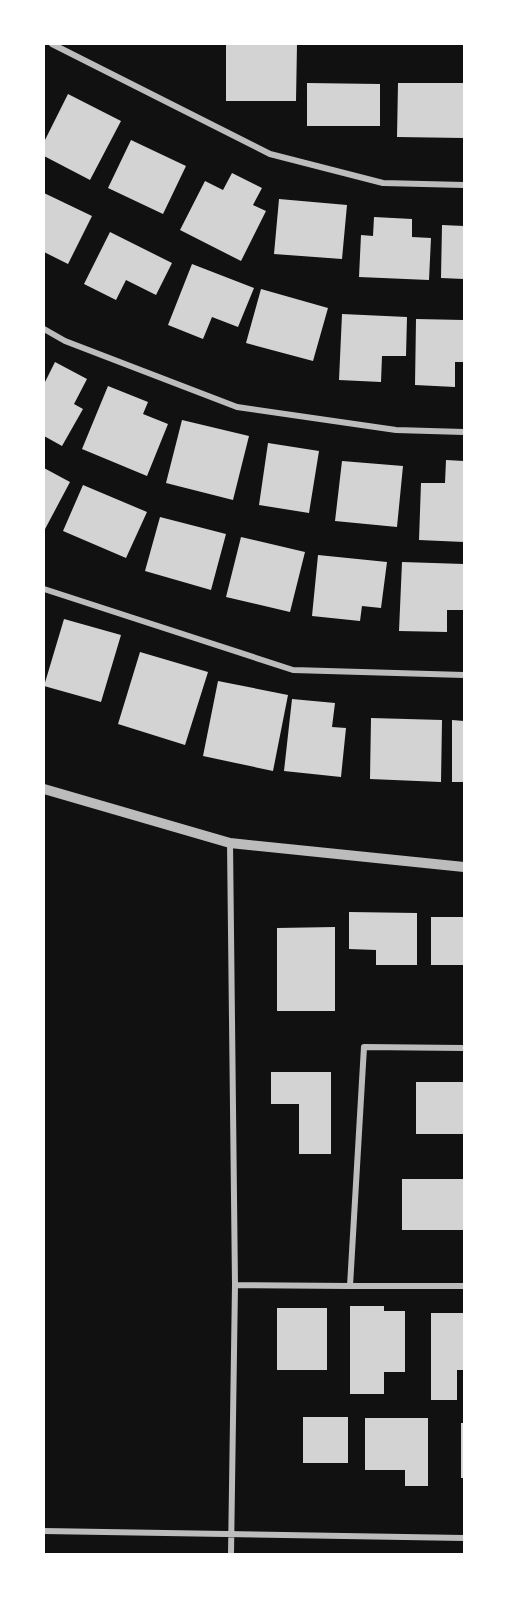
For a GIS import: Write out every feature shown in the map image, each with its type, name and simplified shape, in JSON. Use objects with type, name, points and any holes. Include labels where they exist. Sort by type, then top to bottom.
[{"type":"street","points":[[52,44],[270,154],[383,183],[465,186]]},
{"type":"street","points":[[44,329],[65,341],[237,407],[396,430],[465,432]]},
{"type":"street","points":[[44,589],[293,670],[465,675]]},
{"type":"street","points":[[44,789],[230,843],[465,867]]},
{"type":"street","points":[[230,843],[235,1285],[231,1554]]},
{"type":"street","points":[[350,1286],[364,1047],[465,1048]]},
{"type":"street","points":[[235,1285],[465,1286]]},
{"type":"street","points":[[44,1531],[465,1538]]},
{"type":"building","points":[[226,44],[297,44],[296,101],[226,101]]},
{"type":"building","points":[[307,83],[380,84],[380,126],[307,126]]},
{"type":"building","points":[[398,83],[464,83],[464,138],[397,137]]},
{"type":"building","points":[[68,94],[121,121],[90,180],[44,156],[44,142]]},
{"type":"building","points":[[131,140],[186,166],[163,214],[108,188]]},
{"type":"building","points":[[232,173],[262,188],[253,205],[266,211],[241,261],[180,230],[205,181],[223,190]]},
{"type":"building","points":[[44,193],[92,216],[68,264],[44,252]]},
{"type":"building","points":[[279,199],[347,205],[342,259],[274,254]]},
{"type":"building","points":[[374,217],[412,219],[412,237],[431,238],[429,280],[359,277],[361,235],[373,236]]},
{"type":"building","points":[[442,225],[464,226],[464,279],[441,278]]},
{"type":"building","points":[[110,232],[172,263],[156,295],[126,280],[116,300],[84,284]]},
{"type":"building","points":[[192,264],[254,288],[238,327],[212,317],[203,339],[168,325]]},
{"type":"building","points":[[261,289],[328,308],[313,361],[246,343]]},
{"type":"building","points":[[342,314],[407,317],[406,356],[382,356],[381,382],[339,380]]},
{"type":"building","points":[[416,319],[464,320],[464,362],[455,362],[455,387],[415,385]]},
{"type":"building","points":[[55,362],[87,379],[74,404],[83,409],[62,446],[44,436],[44,384]]},
{"type":"building","points":[[108,386],[148,402],[143,414],[168,424],[147,476],[82,449]]},
{"type":"building","points":[[182,420],[249,436],[233,500],[166,483]]},
{"type":"building","points":[[268,443],[319,451],[309,513],[259,505]]},
{"type":"building","points":[[446,460],[464,461],[464,542],[419,540],[421,483],[445,483]]},
{"type":"building","points":[[342,461],[403,466],[397,527],[335,521]]},
{"type":"building","points":[[44,468],[70,482],[44,531]]},
{"type":"building","points":[[83,485],[147,512],[126,558],[63,531]]},
{"type":"building","points":[[160,517],[226,534],[211,590],[145,571]]},
{"type":"building","points":[[241,537],[305,552],[290,612],[226,597]]},
{"type":"building","points":[[318,555],[387,562],[381,608],[362,606],[360,621],[312,616]]},
{"type":"building","points":[[402,562],[464,564],[464,610],[447,610],[447,632],[399,631]]},
{"type":"building","points":[[64,619],[121,635],[101,702],[44,686]]},
{"type":"building","points":[[140,652],[208,672],[185,745],[118,724]]},
{"type":"building","points":[[218,681],[288,695],[273,771],[203,756]]},
{"type":"building","points":[[292,699],[335,703],[332,727],[346,728],[341,777],[284,771]]},
{"type":"building","points":[[371,718],[442,720],[441,782],[370,779]]},
{"type":"building","points":[[452,720],[464,721],[464,782],[452,782]]},
{"type":"building","points":[[349,912],[417,913],[417,965],[376,965],[376,950],[349,949]]},
{"type":"building","points":[[431,917],[464,917],[464,965],[431,965]]},
{"type":"building","points":[[335,927],[335,1011],[277,1011],[277,928]]},
{"type":"building","points":[[271,1072],[331,1072],[331,1154],[299,1154],[299,1104],[271,1104]]},
{"type":"building","points":[[416,1082],[463,1082],[463,1134],[416,1134]]},
{"type":"building","points":[[402,1179],[464,1179],[464,1230],[402,1230]]},
{"type":"building","points":[[350,1306],[384,1306],[384,1311],[405,1311],[405,1372],[384,1372],[384,1394],[350,1394]]},
{"type":"building","points":[[277,1308],[327,1308],[327,1370],[277,1370]]},
{"type":"building","points":[[431,1313],[464,1313],[464,1370],[457,1370],[457,1400],[431,1400]]},
{"type":"building","points":[[303,1417],[348,1417],[348,1463],[303,1463]]},
{"type":"building","points":[[365,1418],[428,1418],[428,1486],[405,1486],[405,1470],[365,1470]]},
{"type":"building","points":[[461,1423],[464,1423],[464,1478],[461,1478]]}]
